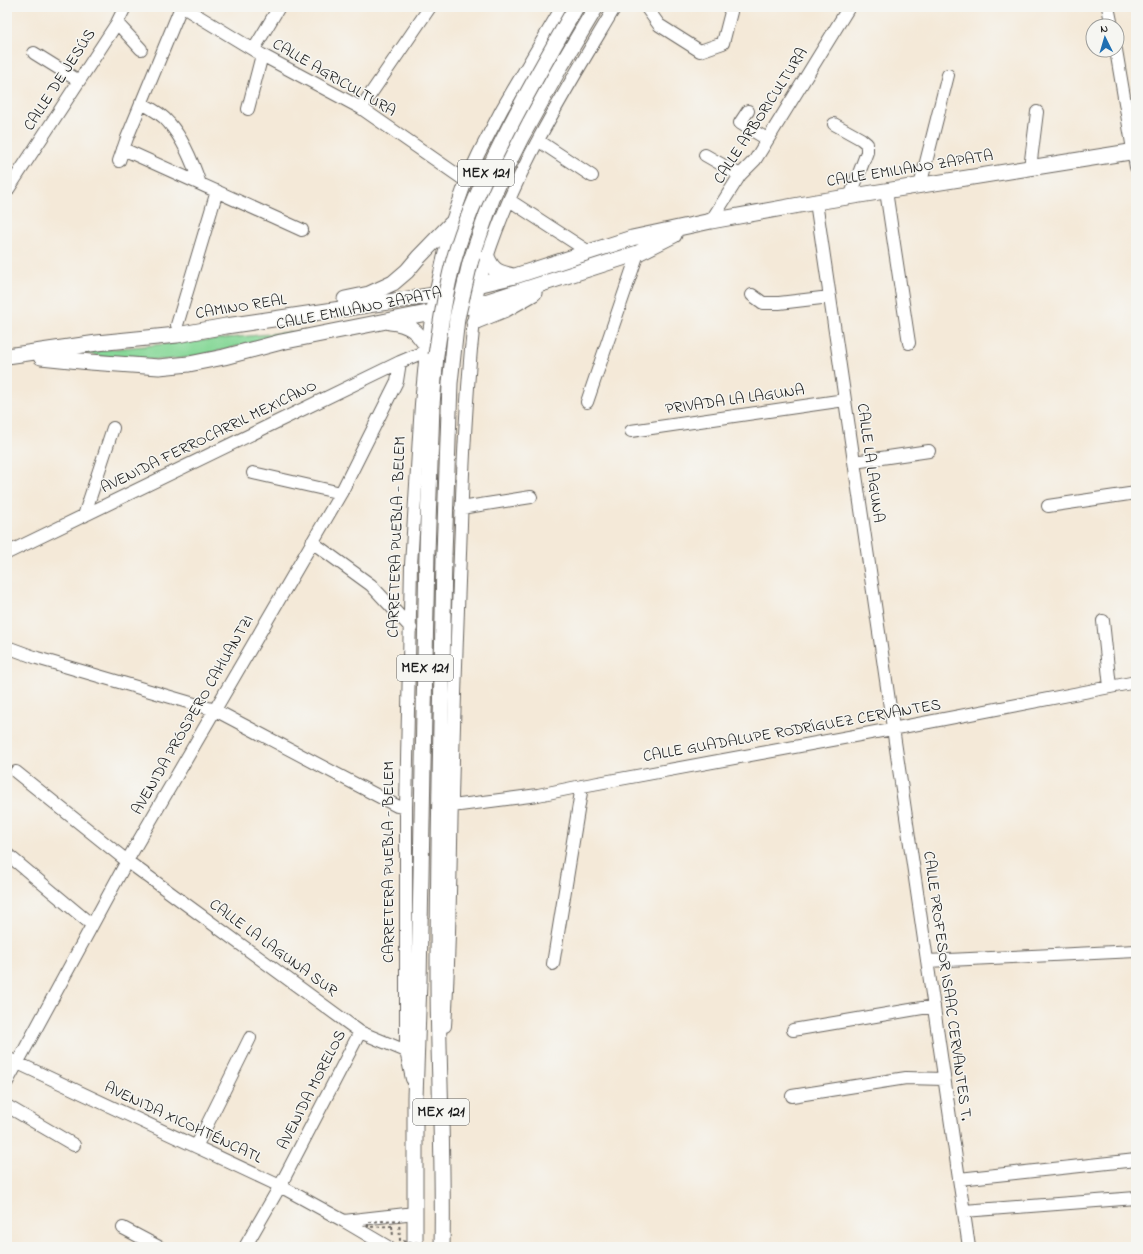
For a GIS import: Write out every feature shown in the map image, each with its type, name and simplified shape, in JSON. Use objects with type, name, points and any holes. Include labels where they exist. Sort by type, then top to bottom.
[{"type":"main road","name":"CARRETERA PUEBLA - BELEM","points":[[415,1247],[415,1098],[419,981],[427,552],[431,412],[436,355],[444,299],[462,235],[483,179],[530,87],[576,7]]},
{"type":"main road","name":"MEX 121","points":[[442,1247],[443,1188],[438,977],[438,824],[450,383],[457,318],[470,263],[492,199],[503,174],[559,69],[596,7]]},
{"type":"main road","name":"CALLE EMILIANO ZAPATA","points":[[478,285],[515,276],[632,238],[711,221],[816,202],[1134,151]]},
{"type":"main road","points":[[226,326],[282,312],[369,294],[387,286],[407,271],[451,224]]},
{"type":"main road","name":"CALLE EMILIANO ZAPATA","points":[[22,354],[90,362],[159,367],[189,364],[224,357],[281,342],[432,312],[476,305],[638,253],[691,226]]},
{"type":"main road","points":[[487,257],[492,267],[501,274],[515,276]]},
{"type":"main road","points":[[474,322],[506,309],[556,279]]},
{"type":"main road","name":"CAMINO REAL","points":[[7,356],[96,343],[178,335],[226,326],[435,295],[478,285]]},
{"type":"main road","points":[[383,322],[402,323],[413,329],[420,336],[426,349]]},
{"type":"street","name":"CALLE DE JESÚS","points":[[7,191],[117,23],[125,7]]},
{"type":"street","points":[[182,7],[141,103],[121,155],[200,184],[302,230]]},
{"type":"street","name":"CALLE AGRICULTURA","points":[[182,7],[258,52],[360,108],[466,181]]},
{"type":"street","points":[[248,109],[258,52],[279,7]]},
{"type":"street","points":[[360,108],[430,7]]},
{"type":"street","name":"CARRETERA PUEBLA - BELEM","points":[[415,1098],[406,1051],[406,808],[412,557],[421,404],[426,349],[435,295],[451,224],[466,181],[502,109],[562,7]]},
{"type":"street","points":[[440,1089],[448,974],[461,508],[466,400],[478,285],[509,200],[522,172],[615,7]]},
{"type":"street","points":[[646,7],[659,25],[700,51],[723,43],[731,12],[728,7]]},
{"type":"street","name":"CALLE ARBORICULTURA","points":[[711,221],[740,175],[755,160],[849,7]]},
{"type":"street","points":[[1107,8],[1110,18]]},
{"type":"street","points":[[117,23],[141,49]]},
{"type":"street","points":[[34,53],[79,81]]},
{"type":"street","points":[[1117,58],[1136,167]]},
{"type":"street","points":[[920,186],[948,75]]},
{"type":"street","points":[[141,103],[154,110],[169,122],[189,153],[200,184]]},
{"type":"street","points":[[748,111],[740,123],[768,139]]},
{"type":"street","points":[[1030,168],[1037,112]]},
{"type":"street","points":[[834,124],[867,144],[867,152],[850,197]]},
{"type":"street","points":[[539,141],[592,176]]},
{"type":"street","points":[[705,154],[740,175]]},
{"type":"street","points":[[886,191],[909,343]]},
{"type":"street","points":[[177,325],[217,192]]},
{"type":"street","points":[[509,200],[589,252]]},
{"type":"street","name":"CALLE LA LAGUNA","points":[[816,202],[892,729]]},
{"type":"street","points":[[587,402],[638,253]]},
{"type":"street","points":[[752,295],[763,303],[779,303],[830,297]]},
{"type":"street","name":"AVENIDA FERROCARRIL MEXICANO","points":[[7,553],[426,349]]},
{"type":"street","name":"AVENIDA PRÓSPERO CAHUANTZI","points":[[7,1082],[12,1060],[92,925],[127,861],[341,493],[397,381],[400,362]]},
{"type":"street","name":"PRIVADA LA LAGUNA","points":[[631,431],[845,400]]},
{"type":"street","points":[[84,516],[113,428]]},
{"type":"street","points":[[854,462],[929,451]]},
{"type":"street","points":[[253,473],[341,493]]},
{"type":"street","points":[[1048,506],[1136,493]]},
{"type":"street","points":[[461,508],[531,497]]},
{"type":"street","points":[[312,542],[371,585],[411,628]]},
{"type":"street","points":[[1103,622],[1110,687]]},
{"type":"street","points":[[7,647],[37,658],[215,710],[397,806],[406,808]]},
{"type":"street","name":"CALLE GUADALUPE RODRÍGUEZ CERVANTES","points":[[452,806],[538,795],[1136,682]]},
{"type":"street","name":"CALLE PROFESOR ISAAC CERVANTES T.","points":[[892,729],[969,1247]]},
{"type":"street","name":"CALLE LA LAGUNA SUR","points":[[16,772],[127,861],[360,1032],[406,1051]]},
{"type":"street","points":[[553,964],[582,786]]},
{"type":"street","points":[[7,854],[92,925]]},
{"type":"street","points":[[927,961],[1136,951]]},
{"type":"street","points":[[793,1030],[934,1006]]},
{"type":"street","name":"AVENIDA MORELOS","points":[[248,1246],[360,1032]]},
{"type":"street","points":[[195,1146],[199,1141],[250,1038]]},
{"type":"street","name":"AVENIDA XICOHTÉNCATL","points":[[12,1060],[280,1186],[388,1247]]},
{"type":"street","points":[[792,1096],[906,1078],[944,1079]]},
{"type":"street","points":[[7,1106],[74,1145]]},
{"type":"street","points":[[959,1179],[1136,1160]]},
{"type":"street","points":[[964,1211],[1136,1198]]},
{"type":"street","points":[[344,1221],[415,1213]]},
{"type":"street","points":[[123,1228],[159,1247]]},
{"type":"path","points":[[392,1226],[368,1227],[368,1222],[399,1220],[400,1241],[462,1247]]},
{"type":"green space","points":[[301,331],[193,357],[164,360],[103,357],[81,352]]}]
